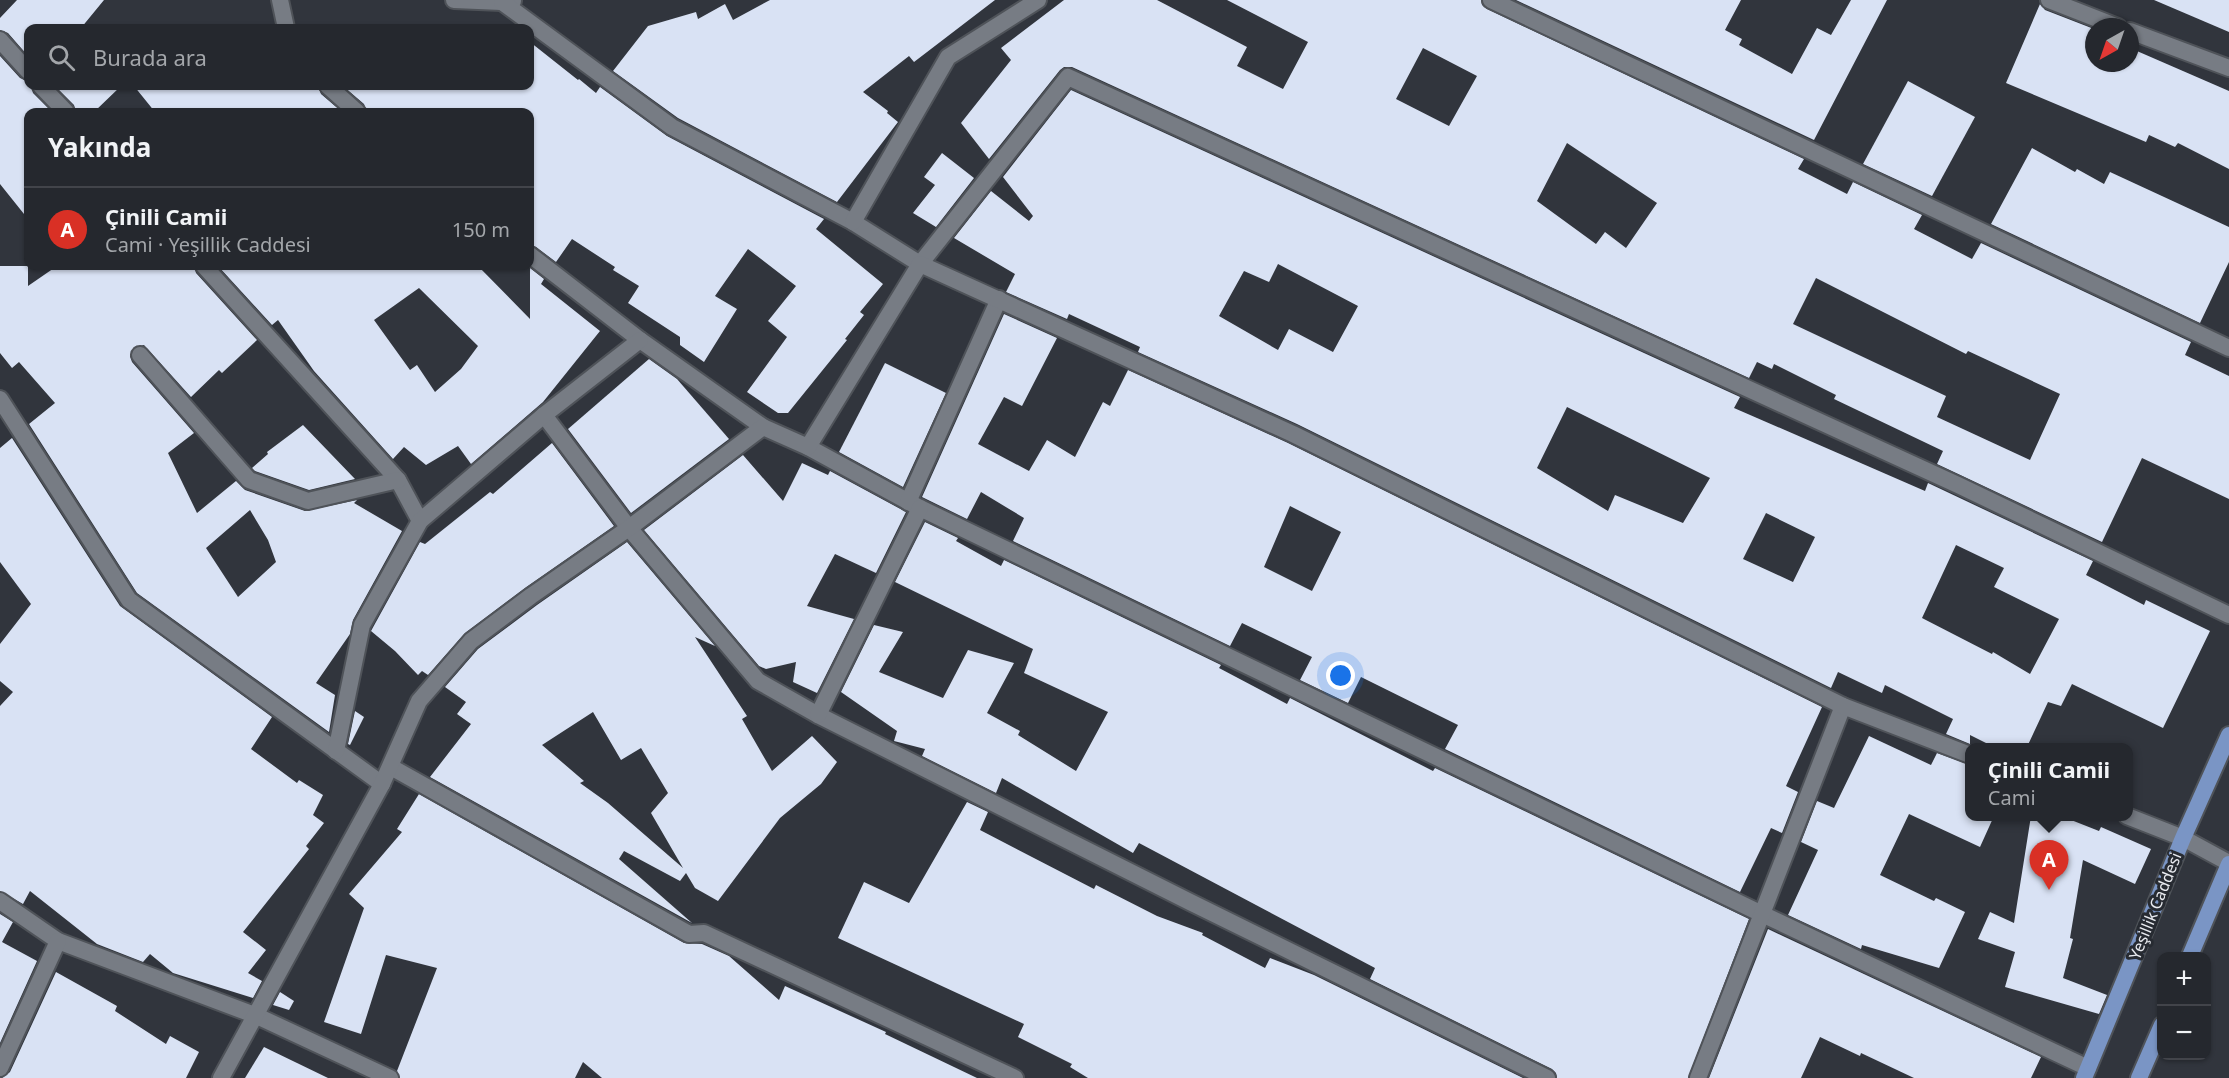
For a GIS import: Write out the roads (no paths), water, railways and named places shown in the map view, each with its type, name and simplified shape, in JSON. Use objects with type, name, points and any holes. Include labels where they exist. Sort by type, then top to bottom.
[{"type":"main road","name":"Yeşillik Caddesi","points":[[2086,1073],[2182,838],[2229,735]]},
{"type":"main road","points":[[2192,952],[2229,863]]},
{"type":"main road","points":[[2139,1078],[2157,1036]]},
{"type":"street","points":[[280,0],[285,24]]},
{"type":"street","points":[[454,0],[510,1],[672,127],[853,222],[920,264],[1293,434],[1843,706],[1965,753]]},
{"type":"street","points":[[853,222],[948,57],[1038,0]]},
{"type":"street","points":[[1491,0],[2229,348]]},
{"type":"street","points":[[2049,0],[2095,18]]},
{"type":"street","points":[[2139,34],[2229,68]]},
{"type":"street","points":[[0,40],[24,67]]},
{"type":"street","points":[[808,447],[920,264],[1068,77],[1958,485],[2229,615]]},
{"type":"street","points":[[45,90],[62,108]]},
{"type":"street","points":[[332,90],[353,108]]},
{"type":"street","points":[[534,258],[640,340],[763,427],[808,447],[914,505],[2086,1073]]},
{"type":"street","points":[[208,270],[398,480],[420,521]]},
{"type":"street","points":[[818,715],[914,505],[999,299]]},
{"type":"street","points":[[336,751],[362,625],[420,521],[544,415],[640,340]]},
{"type":"street","points":[[140,355],[249,480],[308,501],[398,480]]},
{"type":"street","points":[[0,399],[129,600],[382,784]]},
{"type":"street","points":[[544,415],[629,528],[758,681],[818,715],[1547,1078]]},
{"type":"street","points":[[221,1078],[257,1016],[391,767],[419,701],[471,641],[629,528],[763,427]]},
{"type":"street","points":[[1698,1078],[1843,706]]},
{"type":"street","points":[[391,767],[689,934],[704,933],[1015,1078]]},
{"type":"street","points":[[2133,818],[2182,838],[2229,863]]},
{"type":"street","points":[[0,901],[58,941],[257,1016],[390,1078]]},
{"type":"street","points":[[0,1068],[58,941]]},
{"type":"place","name":"Çinili Camii","points":[[2049,890]]}]
